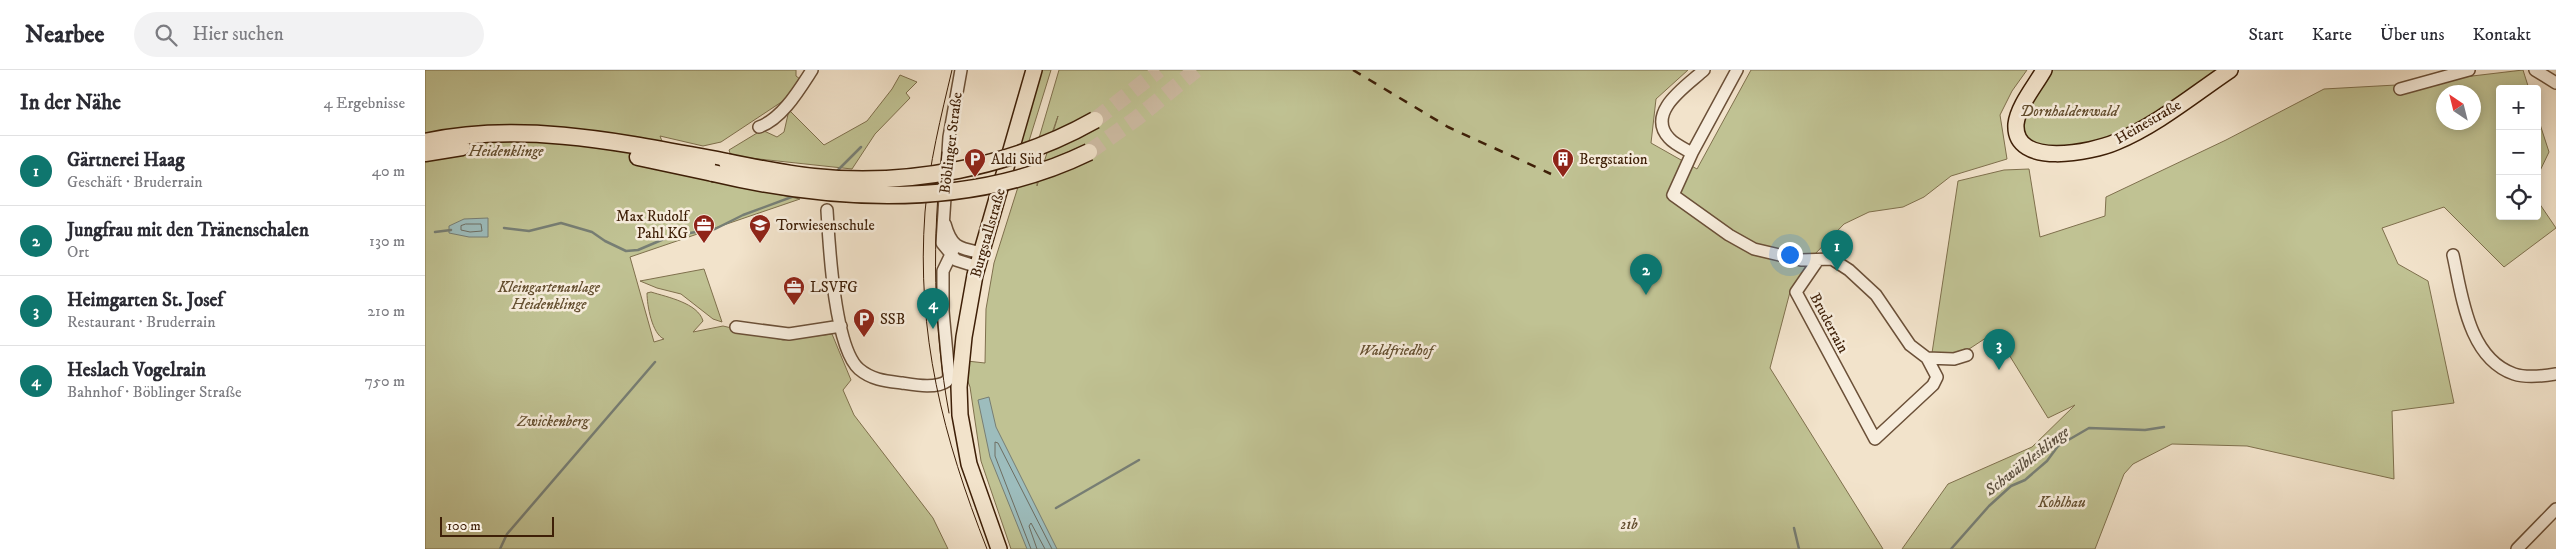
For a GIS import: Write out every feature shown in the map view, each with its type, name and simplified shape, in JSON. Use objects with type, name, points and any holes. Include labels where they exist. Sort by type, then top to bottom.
[{"type":"highway","points":[[425,142],[493,134],[560,137],[655,149],[824,178],[883,178],[955,170],[1016,155],[1072,133],[1095,120]]},
{"type":"highway","points":[[425,153],[457,147],[500,145],[570,148],[654,160],[785,188],[822,193],[884,196],[960,189],[1027,176],[1065,164],[1089,152]]},
{"type":"main road","name":"Burgstallstraße","points":[[962,370],[966,328],[980,260],[1034,70]]},
{"type":"main road","name":"Heinestraße","points":[[2044,70],[2020,112],[2016,127],[2018,137],[2025,146],[2042,153],[2080,151],[2115,142],[2149,124],[2230,70]]},
{"type":"main road","points":[[962,370],[959,401],[966,450],[980,500],[999,549]]},
{"type":"main road","points":[[962,370],[968,431],[975,462],[1004,549]]},
{"type":"street","points":[[759,127],[770,123],[799,91],[813,70]]},
{"type":"street","name":"Böblinger Straße","points":[[953,251],[943,216],[949,137],[961,70]]},
{"type":"street","points":[[1692,153],[1669,138],[1663,127],[1663,111],[1671,100],[1704,70]]},
{"type":"street","points":[[1737,70],[1692,153],[1673,194],[1729,235],[1754,249],[1781,257],[1818,260]]},
{"type":"street","points":[[2400,90],[2469,70]]},
{"type":"street","points":[[2535,70],[2556,84]]},
{"type":"street","points":[[827,210],[832,275],[844,342],[853,362],[874,379],[930,385],[943,383],[949,376],[942,295],[943,271],[953,251],[980,260]]},
{"type":"street","points":[[2453,255],[2473,330],[2481,348],[2490,359],[2503,369],[2516,374],[2556,374]]},
{"type":"street","name":"Bruderrain","points":[[1832,259],[1864,282],[1876,295],[1910,345],[1927,358],[1937,380],[1875,439],[1796,292],[1818,260],[1832,259]]},
{"type":"street","points":[[736,327],[789,334],[841,326]]},
{"type":"street","points":[[1927,358],[1954,359],[1967,355]]},
{"type":"street","points":[[2517,549],[2556,509]]},
{"type":"green space","name":"Zwickenberg","points":[[425,70],[796,70],[796,76],[800,79],[783,101],[721,142],[703,146],[660,136],[674,172],[800,199],[630,257],[654,342],[664,339],[656,331],[651,319],[647,293],[651,292],[689,305],[695,310],[703,321],[693,332],[723,326],[783,340],[832,334],[851,380],[843,390],[854,415],[933,518],[948,549],[425,549]]},
{"type":"green space","points":[[1042,70],[1051,70],[1029,141],[1018,145],[1037,73]]},
{"type":"green space","name":"Waldfriedhof","points":[[1059,70],[1688,70],[1656,99],[1651,143],[1697,169],[1751,70],[2027,70],[2012,91],[2000,115],[2007,159],[1951,176],[1924,197],[1903,207],[1869,212],[1844,224],[1813,256],[1790,292],[1770,368],[1883,549],[1011,549],[981,461],[970,387],[967,379],[967,361],[985,363],[986,309],[994,263],[1018,187],[1037,181],[1037,186],[1058,116],[1052,133],[1039,138]],"holes":[[[1093,126],[1083,136],[1057,148],[1062,129]],[[1082,146],[1087,147],[1089,155],[1081,164],[1048,178],[1054,158]]]},
{"type":"green space","name":"Dornhaldenwald","points":[[2044,70],[2224,70],[2161,116],[2097,148],[2025,146],[2020,112]]},
{"type":"green space","name":"Kohlhau","points":[[2523,70],[2528,85],[2496,85],[2496,220],[2541,220],[2541,206],[2556,228],[2504,267],[2444,207],[2382,228],[2398,264],[2428,281],[2454,403],[2392,411],[2394,479],[2247,446],[2172,444],[2133,464],[2124,474],[2095,549],[1902,549],[1948,484],[2032,447],[2075,405],[2048,418],[1995,332],[1963,353],[1932,353],[1958,181],[2004,170],[2029,169],[2040,237],[2105,216],[2106,197],[2226,140],[2324,89],[2396,85]]},
{"type":"green space","points":[[900,75],[917,82],[906,93],[910,98],[875,134],[852,169],[731,156],[729,150],[762,130],[777,137],[784,132],[789,110],[824,145],[867,121],[892,89]]},
{"type":"green space","points":[[2541,127],[2549,152],[2541,169]]},
{"type":"green space","points":[[704,269],[722,322],[713,319],[681,294],[657,288],[640,281]]},
{"type":"water","points":[[488,218],[488,237],[469,237],[449,233],[449,226],[464,219]]},
{"type":"water","points":[[989,397],[996,427],[1057,549],[1027,549],[990,457],[978,400]]},
{"type":"waterway","name":"Heidenklinge","points":[[836,172],[861,147]]},
{"type":"waterway","name":"Heidenklinge","points":[[504,228],[529,231],[561,223],[592,232],[605,241],[626,251],[638,250],[671,236],[715,229],[743,215],[797,195]]},
{"type":"waterway","name":"Heidenklinge","points":[[435,232],[451,230]]},
{"type":"waterway","points":[[500,549],[507,534],[655,362]]},
{"type":"waterway","name":"Schwälblesklinge","points":[[1951,549],[1989,506],[2011,486],[2025,480],[2047,461],[2058,446],[2089,428],[2145,430],[2164,427]]},
{"type":"waterway","points":[[1056,508],[1139,460]]},
{"type":"waterway","points":[[1794,528],[1799,549]]},
{"type":"tunnel","points":[[1095,120],[1159,70]]},
{"type":"tunnel","points":[[1089,152],[1137,118],[1196,70]]},
{"type":"tram line","points":[[952,70],[929,176],[923,257],[925,300],[929,343],[946,425],[957,466],[987,549]]},
{"type":"tram line","points":[[942,152],[937,217],[936,282],[940,348],[949,413]]},
{"type":"railway","points":[[1353,70],[1448,127],[1551,174]]},
{"type":"place","name":"Aldi Süd","points":[[975,178]]},
{"type":"place","name":"Bergstation","points":[[1563,178]]},
{"type":"place","name":"Max Rudolf Pahl KG","points":[[704,244]]},
{"type":"place","name":"Torwiesenschule","points":[[760,244]]},
{"type":"place","name":"Gärtnerei Haag","points":[[1837,271]]},
{"type":"place","name":"Jungfrau mit den Tränenschalen","points":[[1646,295]]},
{"type":"place","name":"LSVFG","points":[[794,306]]},
{"type":"place","name":"Heslach Vogelrain","points":[[933,329]]},
{"type":"place","name":"SSB","points":[[864,338]]},
{"type":"place","name":"Heimgarten St. Josef","points":[[1999,370]]},
{"type":"park label","name":"Kleingartenanlage Heidenklinge","points":[[549,296]]},
{"type":"park label","name":"21b","points":[[1629,524]]}]
